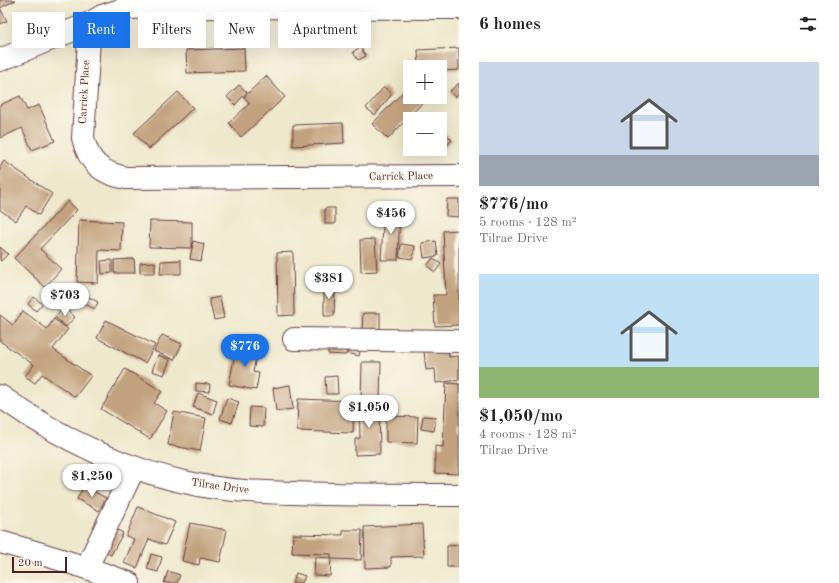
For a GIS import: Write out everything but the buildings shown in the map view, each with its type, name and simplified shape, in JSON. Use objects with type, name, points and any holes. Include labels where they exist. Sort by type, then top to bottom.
[{"type":"street","points":[[114,12],[127,8],[141,7],[459,8]]},
{"type":"street","points":[[0,60],[73,30]]},
{"type":"street","name":"Carrick Place","points":[[88,48],[83,138],[86,150],[97,166],[115,176],[126,178],[459,176]]},
{"type":"street","points":[[294,339],[459,341]]},
{"type":"street","name":"Tilrae Drive","points":[[0,396],[56,431],[98,452],[134,468],[198,485],[246,491],[329,495],[459,495]]},
{"type":"street","points":[[87,567],[134,468]]},
{"type":"street","points":[[0,542],[87,567],[129,583]]}]
